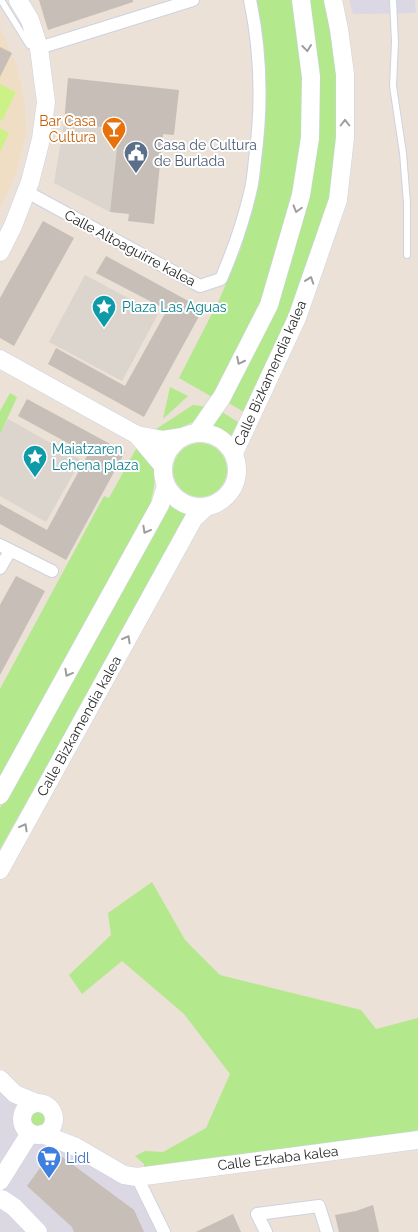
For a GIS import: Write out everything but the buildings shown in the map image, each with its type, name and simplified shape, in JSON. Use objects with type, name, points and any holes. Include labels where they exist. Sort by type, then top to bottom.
[{"type":"main road","points":[[0,252],[27,192],[41,139],[46,102],[39,48],[30,20],[18,0]]},
{"type":"main road","name":"Calle Bizkamendia kalea","points":[[190,435],[222,397],[269,305],[301,195],[310,138],[311,77],[301,0]]},
{"type":"main road","name":"Calle Bizkamendia kalea","points":[[234,453],[296,318],[338,200],[345,138],[345,74],[333,0]]},
{"type":"main road","points":[[0,359],[136,435],[163,440],[190,435],[208,433],[218,437],[234,453],[237,464],[237,476],[234,487],[217,504],[206,507],[194,507],[182,503],[173,496],[166,486],[163,466],[166,454],[169,449],[190,435]]},
{"type":"main road","points":[[136,435],[163,466]]},
{"type":"main road","points":[[0,795],[160,506],[166,486]]},
{"type":"main road","name":"Calle Bizkamendia kalea","points":[[0,870],[194,518],[206,507]]},
{"type":"main road","points":[[0,1079],[15,1094],[37,1127]]},
{"type":"main road","points":[[0,1181],[37,1127],[54,1119],[51,1110],[47,1106],[15,1094]]},
{"type":"main road","points":[[37,1103],[28,1106],[23,1114],[37,1127],[124,1175],[137,1177]]},
{"type":"main road","name":"Calle Ezkaba kalea","points":[[137,1177],[418,1140]]},
{"type":"main road","points":[[1,1195],[38,1232]]},
{"type":"street","points":[[39,48],[193,0]]},
{"type":"street","name":"Calle Altoaguirre kalea","points":[[27,192],[200,286],[221,279],[236,244],[251,191],[259,130],[256,27],[250,0]]},
{"type":"street","points":[[0,568],[5,548],[52,571]]},
{"type":"street","points":[[137,1177],[164,1232]]},
{"type":"street","points":[[266,1232],[257,1214],[319,1206],[327,1232]]},
{"type":"lane","points":[[1,0],[29,46],[39,48]]},
{"type":"lane","points":[[393,0],[395,42],[394,86],[407,195],[407,255]]},
{"type":"shaded area","points":[[349,0],[415,0],[416,13],[353,14]]},
{"type":"shaded area","points":[[0,28],[17,66],[25,106],[26,134],[16,173],[0,208]]},
{"type":"shaded area","points":[[64,123],[119,129],[110,212],[54,183]]},
{"type":"shaded area","name":"Plaza Las Aguas","points":[[85,275],[158,314],[122,381],[49,342]]},
{"type":"shaded area","name":"Maiatzaren Lehena plaza","points":[[8,419],[81,460],[46,522],[0,496],[0,435]]},
{"type":"shaded area","points":[[0,1078],[98,1163],[137,1177],[164,1232],[0,1232]]},
{"type":"green space","points":[[255,0],[294,0],[304,86],[299,183],[273,273],[255,316],[212,397],[179,378],[220,298],[241,248],[254,199],[265,113],[262,56]]},
{"type":"green space","points":[[309,0],[327,0],[338,75],[336,137],[329,198],[323,230],[303,287],[244,412],[227,402],[281,289],[294,253],[313,173],[317,73],[314,28]]},
{"type":"green space","points":[[0,84],[16,92],[2,121],[0,120]]},
{"type":"green space","points":[[0,128],[9,133],[0,152]]},
{"type":"green space","points":[[170,387],[188,396],[163,419]]},
{"type":"green space","points":[[10,393],[17,397],[0,435],[0,411]]},
{"type":"green space","points":[[193,405],[208,407],[193,422],[167,434],[150,433]]},
{"type":"green space","points":[[222,412],[238,422],[231,436],[221,429],[212,426]]},
{"type":"green space","points":[[141,440],[156,466],[150,506],[0,779],[0,689],[104,496],[109,498]]},
{"type":"green space","points":[[195,443],[205,443],[215,447],[223,455],[227,470],[223,485],[215,493],[205,497],[195,497],[185,493],[177,485],[173,475],[173,465],[177,455],[185,447]]},
{"type":"green space","points":[[170,504],[178,510],[189,514],[0,849],[0,808]]},
{"type":"green space","points":[[152,882],[185,940],[220,975],[361,1010],[376,1029],[418,1018],[418,1130],[406,1134],[144,1168],[144,1164],[135,1156],[145,1151],[163,1152],[206,1128],[230,1074],[184,1014],[122,961],[82,994],[69,975],[111,935],[108,913]]},
{"type":"green space","points":[[38,1105],[48,1109],[52,1119],[48,1129],[38,1133],[28,1129],[24,1119],[28,1109]]},
{"type":"place","name":"Bar Casa Cultura","points":[[114,150]]},
{"type":"place","name":"Casa de Cultura de Burlada","points":[[136,174]]},
{"type":"place","name":"Plaza Las Aguas","points":[[104,328]]},
{"type":"place","name":"Maiatzaren Lehena plaza","points":[[35,478]]},
{"type":"place","name":"Lidl","points":[[49,1179]]}]
